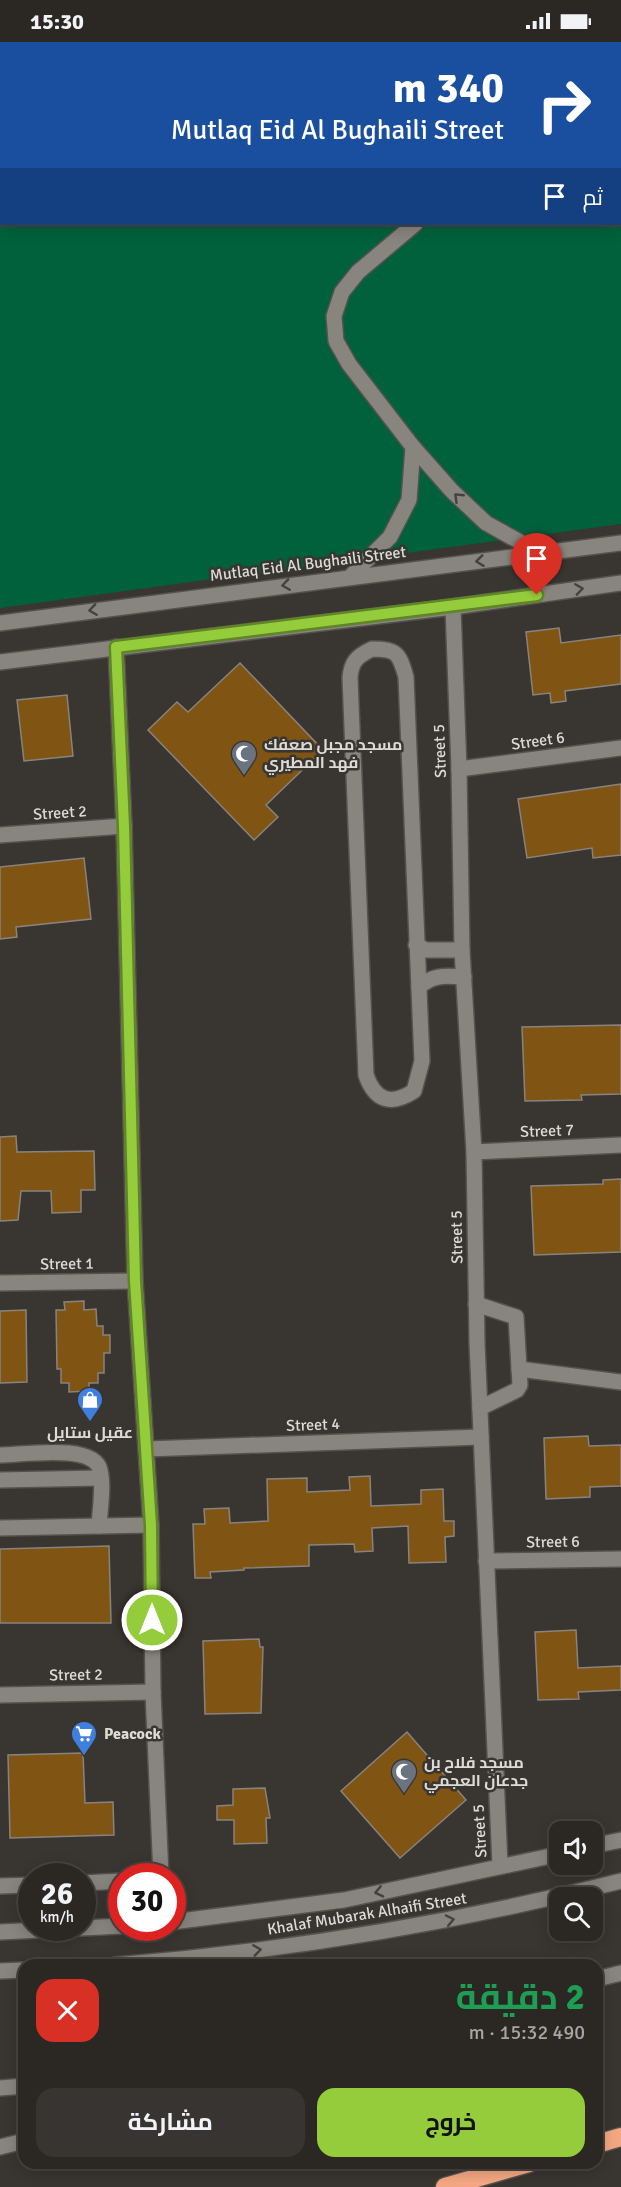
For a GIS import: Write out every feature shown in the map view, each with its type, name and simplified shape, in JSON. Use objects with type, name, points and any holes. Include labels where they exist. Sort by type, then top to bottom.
[{"type":"highway","points":[[603,2142],[621,2137]]},
{"type":"highway","points":[[445,2187],[508,2169]]},
{"type":"street","points":[[414,225],[358,272],[342,292],[334,316],[336,341],[349,364],[413,447],[452,491],[486,523],[540,553]]},
{"type":"street","points":[[351,576],[390,537],[410,500],[413,447]]},
{"type":"street","name":"Mutlaq Eid Al Bughaili Street","points":[[0,623],[621,543]]},
{"type":"street","points":[[0,662],[453,607],[621,583]]},
{"type":"street","name":"Street 5","points":[[453,607],[462,950],[474,1152],[476,1304],[500,1866]]},
{"type":"street","points":[[116,647],[124,826],[135,1281],[151,1525],[153,1692],[160,1863]]},
{"type":"street","points":[[372,649],[389,649],[400,657],[406,677],[416,945],[422,1061],[419,1082],[414,1091],[401,1100],[384,1099],[372,1090],[366,1075],[350,678],[351,666],[358,656],[372,649]]},
{"type":"street","name":"Street 6","points":[[459,770],[621,748]]},
{"type":"street","name":"Street 2","points":[[0,835],[124,826]]},
{"type":"street","points":[[416,945],[426,951],[462,950]]},
{"type":"street","points":[[419,987],[427,979],[438,976],[464,977]]},
{"type":"street","name":"Street 7","points":[[474,1152],[621,1145]]},
{"type":"street","name":"Street 1","points":[[0,1283],[135,1281]]},
{"type":"street","points":[[476,1304],[516,1317],[519,1369],[518,1390],[480,1408]]},
{"type":"street","points":[[519,1369],[621,1382]]},
{"type":"street","name":"Street 4","points":[[147,1449],[481,1437]]},
{"type":"street","points":[[0,1455],[80,1453],[87,1455],[98,1464],[99,1526]]},
{"type":"street","points":[[0,1480],[100,1478]]},
{"type":"street","points":[[0,1527],[151,1525]]},
{"type":"street","name":"Street 6","points":[[486,1561],[621,1559]]},
{"type":"street","name":"Street 2","points":[[0,1695],[153,1692]]},
{"type":"street","points":[[603,1844],[621,1840]]},
{"type":"street","name":"Khalaf Mubarak Alhaifi Street","points":[[186,1920],[344,1900],[549,1856]]},
{"type":"street","name":"Khalaf Mubarak Alhaifi Street","points":[[191,1959],[418,1927],[621,1881]]},
{"type":"street","points":[[0,1886],[18,1885]]},
{"type":"street","points":[[0,1932],[108,1927]]},
{"type":"street","points":[[0,1971],[18,1970]]},
{"type":"street","points":[[603,1978],[621,1973]]},
{"type":"street","points":[[0,2088],[18,2086]]},
{"type":"street","points":[[0,2147],[18,2143]]},
{"type":"green space","points":[[0,225],[621,225],[621,524],[0,608]]},
{"type":"building","points":[[559,628],[561,643],[621,635],[621,684],[565,691],[566,701],[551,703],[550,693],[533,695],[526,632]]},
{"type":"building","name":"مسجد مجبل صعفك فهد المطيري","points":[[240,663],[323,750],[266,805],[278,817],[254,840],[148,730],[177,702],[188,712]]},
{"type":"building","points":[[67,695],[73,756],[24,761],[17,700]]},
{"type":"building","points":[[621,784],[621,855],[593,858],[592,848],[527,858],[518,799]]},
{"type":"building","points":[[84,858],[91,919],[16,927],[17,937],[0,939],[0,867]]},
{"type":"building","points":[[621,1025],[621,1094],[581,1095],[582,1100],[525,1101],[522,1027]]},
{"type":"building","points":[[16,1136],[17,1152],[94,1151],[95,1190],[81,1190],[81,1212],[52,1213],[51,1191],[21,1191],[18,1220],[0,1221],[0,1137]]},
{"type":"building","points":[[621,1179],[621,1252],[534,1255],[531,1186],[603,1184],[603,1180]]},
{"type":"building","points":[[84,1301],[84,1310],[96,1309],[97,1326],[103,1326],[103,1335],[110,1335],[110,1353],[104,1353],[104,1373],[98,1373],[98,1383],[89,1383],[89,1391],[69,1392],[69,1383],[61,1383],[61,1369],[57,1369],[56,1310],[65,1310],[64,1302]]},
{"type":"building","points":[[26,1310],[27,1382],[0,1383],[0,1311]]},
{"type":"building","points":[[588,1436],[589,1446],[621,1445],[621,1486],[590,1487],[590,1497],[546,1499],[544,1438]]},
{"type":"building","points":[[370,1476],[371,1506],[421,1504],[421,1490],[443,1489],[444,1521],[454,1521],[454,1536],[445,1537],[446,1562],[409,1563],[408,1526],[372,1528],[373,1551],[355,1552],[354,1544],[309,1545],[309,1566],[244,1568],[244,1570],[210,1572],[211,1578],[195,1578],[193,1524],[205,1524],[204,1509],[229,1508],[230,1523],[268,1521],[267,1479],[307,1478],[307,1492],[350,1490],[349,1477]]},
{"type":"building","points":[[109,1546],[111,1623],[0,1623],[0,1549]]},
{"type":"building","points":[[576,1630],[578,1668],[621,1666],[621,1690],[578,1692],[579,1699],[538,1700],[535,1632]]},
{"type":"building","points":[[259,1639],[260,1647],[263,1647],[261,1713],[205,1714],[203,1641]]},
{"type":"building","name":"مسجد فلاح بن جدعان العجمي","points":[[407,1732],[466,1800],[400,1858],[341,1791]]},
{"type":"building","points":[[83,1753],[85,1803],[113,1802],[114,1835],[10,1838],[8,1755]]},
{"type":"building","points":[[265,1788],[270,1818],[266,1818],[267,1843],[234,1844],[234,1820],[217,1820],[217,1806],[233,1805],[233,1789]]},
{"type":"place","name":"مسجد مجبل صعفك فهد المطيري","points":[[244,777]]},
{"type":"place","name":"عقيل ستايل","points":[[90,1423]]},
{"type":"place","name":"Peacock","points":[[84,1757]]},
{"type":"place","name":"مسجد فلاح بن جدعان العجمي","points":[[404,1795]]},
{"type":"route","points":[[152,1620],[151,1525],[135,1281],[124,826],[116,647],[537,595]]}]
